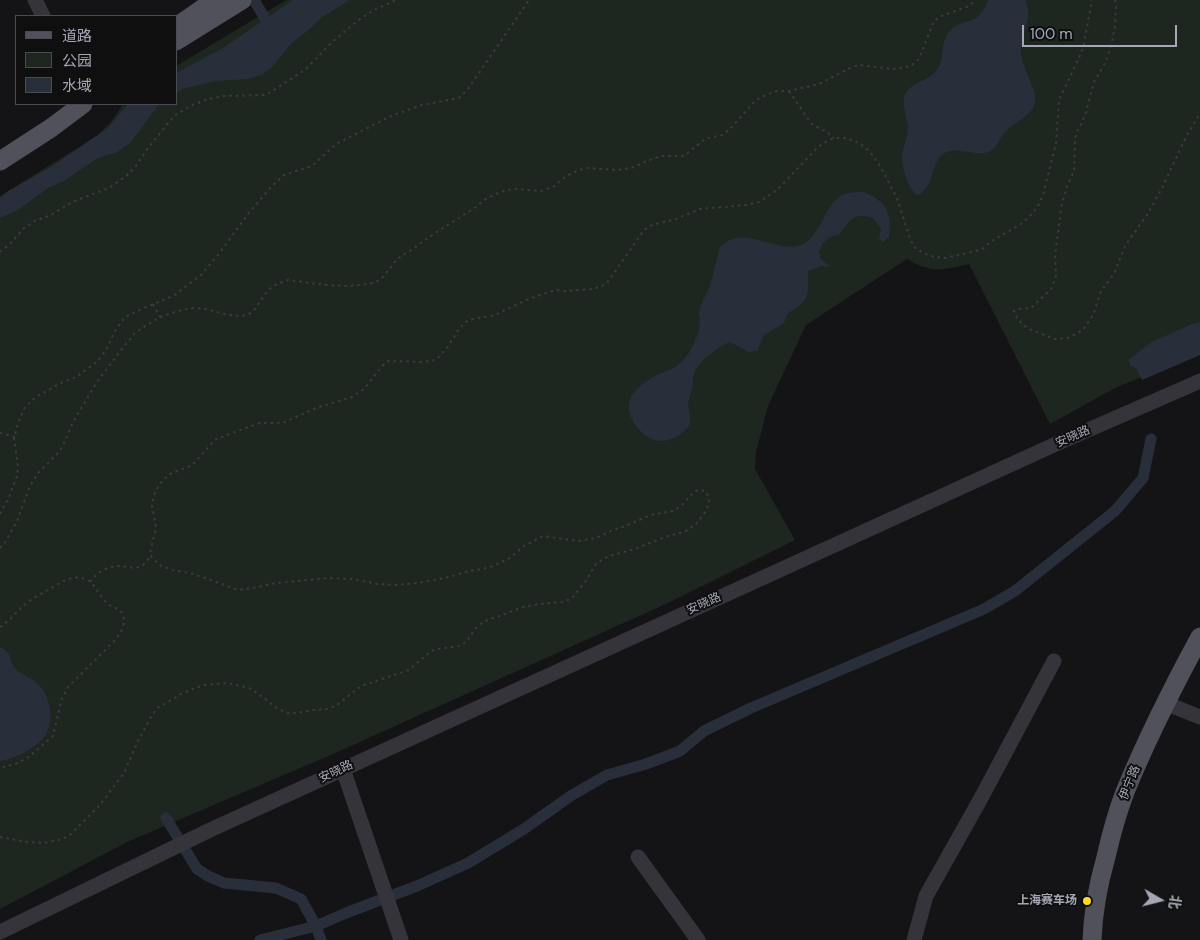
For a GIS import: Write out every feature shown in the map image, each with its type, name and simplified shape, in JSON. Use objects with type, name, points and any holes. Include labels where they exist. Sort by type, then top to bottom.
[{"type":"main road","points":[[178,26],[229,2]]},
{"type":"main road","points":[[178,40],[229,2]]},
{"type":"main road","points":[[0,150],[65,105]]},
{"type":"main road","points":[[0,161],[51,128],[82,105]]},
{"type":"main road","name":"伊宁路","points":[[1092,940],[1095,904],[1100,877],[1125,793],[1170,705],[1200,637]]},
{"type":"main road","name":"伊宁路","points":[[1103,940],[1107,904],[1123,836],[1170,705],[1200,661]]},
{"type":"street","points":[[35,0],[43,15]]},
{"type":"street","name":"安晓路","points":[[0,932],[210,830],[1056,444],[1200,381]]},
{"type":"street","points":[[914,940],[926,896],[980,800],[1054,661]]},
{"type":"street","points":[[1170,705],[1200,717]]},
{"type":"street","points":[[343,769],[401,940]]},
{"type":"street","points":[[638,857],[698,940]]},
{"type":"path","points":[[0,252],[23,229],[35,221],[51,215],[72,202],[109,188],[126,176],[136,166],[174,116],[190,106],[208,99],[224,96],[264,95],[271,92],[306,69],[332,42],[360,18],[396,0]]},
{"type":"path","points":[[0,514],[17,476],[18,466],[15,437],[18,423],[25,407],[36,397],[76,377],[97,362],[125,318],[173,296],[201,275],[248,214],[284,175],[312,166],[336,144],[390,116],[422,106],[459,98],[468,89],[529,0]]},
{"type":"path","points":[[0,548],[17,521],[30,486],[38,472],[60,451],[73,422],[97,382],[120,350],[136,332],[160,317],[191,308],[206,309],[228,315],[242,316],[249,314],[256,309],[268,290],[288,280],[346,286],[373,283],[380,280],[397,258],[414,249],[484,200],[500,192],[514,190],[541,192],[579,170],[588,168],[617,170],[631,168],[661,156],[684,156],[705,139],[722,135],[730,129],[756,100],[777,91],[789,91],[819,84],[852,67],[860,65],[892,69],[912,65],[919,59],[933,23],[939,17],[969,6],[975,0]]},
{"type":"path","points":[[0,837],[28,842],[44,842],[62,839],[70,835],[100,806],[124,773],[140,736],[152,715],[158,708],[181,694],[205,685],[227,683],[249,688],[278,709],[288,713],[296,714],[337,706],[361,686],[410,670],[431,651],[460,646],[483,622],[523,607],[564,602],[573,597],[596,564],[609,556],[688,530],[706,511],[709,502],[707,493],[698,490],[673,511],[650,515],[596,538],[578,541],[543,536],[524,546],[510,558],[493,566],[445,578],[418,583],[377,584],[352,579],[328,578],[270,584],[238,590],[202,577],[161,566],[151,556],[150,552],[156,528],[152,506],[153,498],[162,480],[170,474],[192,464],[216,439],[260,423],[285,422],[316,408],[352,397],[371,382],[382,366],[388,361],[422,362],[436,360],[447,348],[459,329],[469,320],[495,315],[526,300],[549,292],[557,290],[577,291],[600,287],[607,283],[644,230],[652,225],[676,219],[700,209],[747,205],[759,202],[777,190],[817,148],[827,140],[834,138],[845,138],[855,141],[870,152],[880,166],[897,198],[914,247],[934,257],[945,258],[984,248],[990,242],[1021,224],[1032,214],[1043,195],[1056,143],[1059,100],[1083,48],[1092,0]]},
{"type":"path","points":[[1115,0],[1115,25],[1111,48],[1104,66],[1094,82],[1086,112],[1076,133],[1074,171],[1062,204],[1056,255],[1056,276],[1051,289],[1031,308],[1014,311],[1022,324],[1029,329],[1055,338],[1068,338],[1083,330],[1093,315],[1101,291],[1114,274],[1125,246],[1147,215],[1200,113]]},
{"type":"path","points":[[789,91],[813,125],[834,138]]},
{"type":"path","points":[[153,304],[160,317]]},
{"type":"path","points":[[0,433],[15,437]]},
{"type":"path","points":[[90,582],[95,575],[109,568],[121,566],[138,567],[143,565],[151,556]]},
{"type":"path","points":[[0,628],[28,602],[70,578],[78,578],[90,582],[104,600],[118,608],[123,614],[124,622],[117,638],[68,687],[62,698],[53,736],[30,756],[18,763],[0,768]]},
{"type":"green space","points":[[286,0],[1200,0],[1200,353],[1115,388],[1050,424],[969,264],[952,268],[931,269],[907,259],[806,325],[768,406],[756,452],[755,469],[795,540],[668,603],[333,754],[127,842],[0,909],[0,196],[97,136],[114,118],[122,105],[178,105],[178,65]]},
{"type":"water","points":[[293,0],[349,0],[322,17],[291,44],[273,66],[262,75],[247,79],[215,81],[178,92],[178,72],[223,48]]},
{"type":"water","points":[[989,0],[1025,0],[1028,19],[1021,52],[1034,91],[1035,103],[1026,116],[1005,132],[991,151],[977,153],[954,151],[943,154],[936,163],[928,185],[921,194],[916,195],[906,179],[902,160],[908,131],[904,108],[905,94],[916,84],[935,72],[940,63],[944,41],[952,29],[978,17]]},
{"type":"water","points":[[127,105],[158,105],[131,142],[116,153],[96,159],[64,181],[48,188],[18,210],[0,218],[0,198],[10,190],[51,167],[108,128]]},
{"type":"water","points":[[864,192],[878,200],[886,209],[890,221],[889,237],[883,242],[879,239],[881,229],[873,218],[861,216],[856,217],[846,225],[839,235],[829,238],[824,242],[819,252],[821,259],[830,267],[821,266],[808,271],[808,292],[804,301],[788,313],[784,323],[764,335],[757,351],[749,352],[730,342],[714,351],[696,369],[688,403],[690,422],[686,430],[674,438],[664,441],[649,438],[644,434],[631,417],[629,409],[632,395],[651,378],[677,366],[691,349],[699,330],[699,313],[709,288],[721,247],[733,239],[742,237],[789,247],[798,246],[805,243],[817,231],[830,207],[842,195]]},
{"type":"water","points":[[1200,322],[1200,355],[1142,380],[1136,368],[1131,366],[1129,360],[1150,343]]},
{"type":"water","points":[[0,647],[9,654],[12,664],[20,673],[33,680],[44,691],[49,704],[51,718],[47,732],[39,742],[20,755],[0,761]]},
{"type":"waterway","points":[[254,0],[273,32]]},
{"type":"waterway","points":[[260,940],[316,926],[417,886],[468,863],[524,829],[572,795],[607,775],[646,764],[680,751],[704,731],[751,708],[984,609],[1015,591],[1115,511],[1143,478],[1151,439]]},
{"type":"waterway","points":[[166,818],[197,869],[224,883],[276,888],[301,899],[316,926],[321,940]]},
{"type":"place","name":"上海赛车场","points":[[1087,901]]}]
